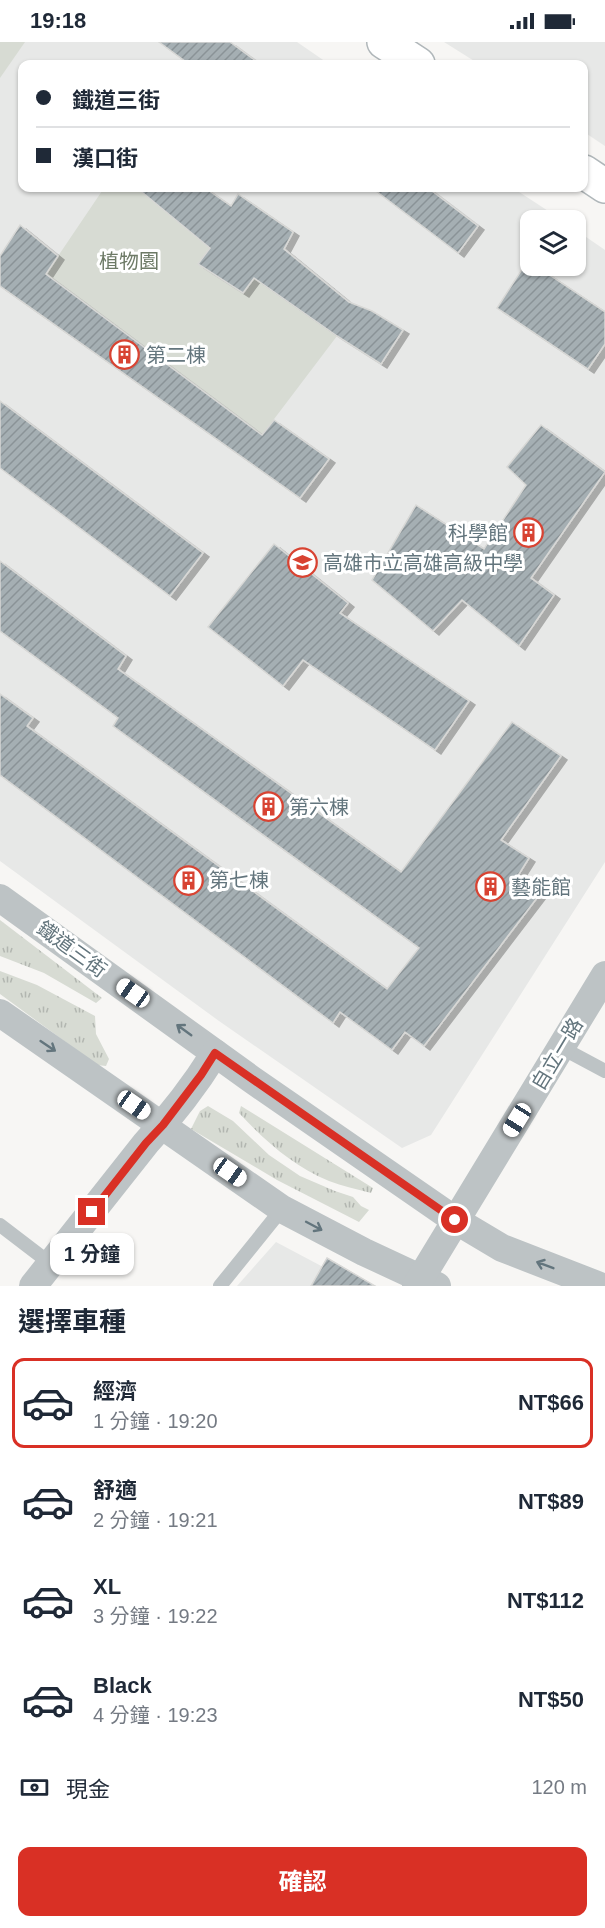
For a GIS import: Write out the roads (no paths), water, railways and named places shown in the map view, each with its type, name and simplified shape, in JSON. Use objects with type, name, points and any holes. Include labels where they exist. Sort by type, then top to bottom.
[{"type":"street","points":[[384,42],[412,60]]},
{"type":"street","points":[[588,175],[605,186]]},
{"type":"street","name":"鐵道三街","points":[[0,898],[215,1053],[455,1220],[502,1248],[600,1286]]},
{"type":"street","name":"自立一路","points":[[425,1283],[455,1220],[605,975]]},
{"type":"street","points":[[0,1013],[282,1209],[425,1283]]},
{"type":"street","points":[[33,1286],[146,1143],[163,1125],[215,1053]]},
{"type":"lane","points":[[562,1048],[605,1071]]},
{"type":"lane","points":[[220,1286],[282,1209]]},
{"type":"lane","points":[[0,1225],[51,1264]]},
{"type":"place","name":"第二棟","points":[[125,355]]},
{"type":"place","name":"科學館","points":[[529,533]]},
{"type":"place","name":"高雄市立高雄高級中學","points":[[302,563]]},
{"type":"place","name":"第六棟","points":[[268,807]]},
{"type":"place","name":"第七棟","points":[[188,880]]},
{"type":"place","name":"藝能館","points":[[490,887]]},
{"type":"park label","name":"植物園","points":[[129,261]]}]
